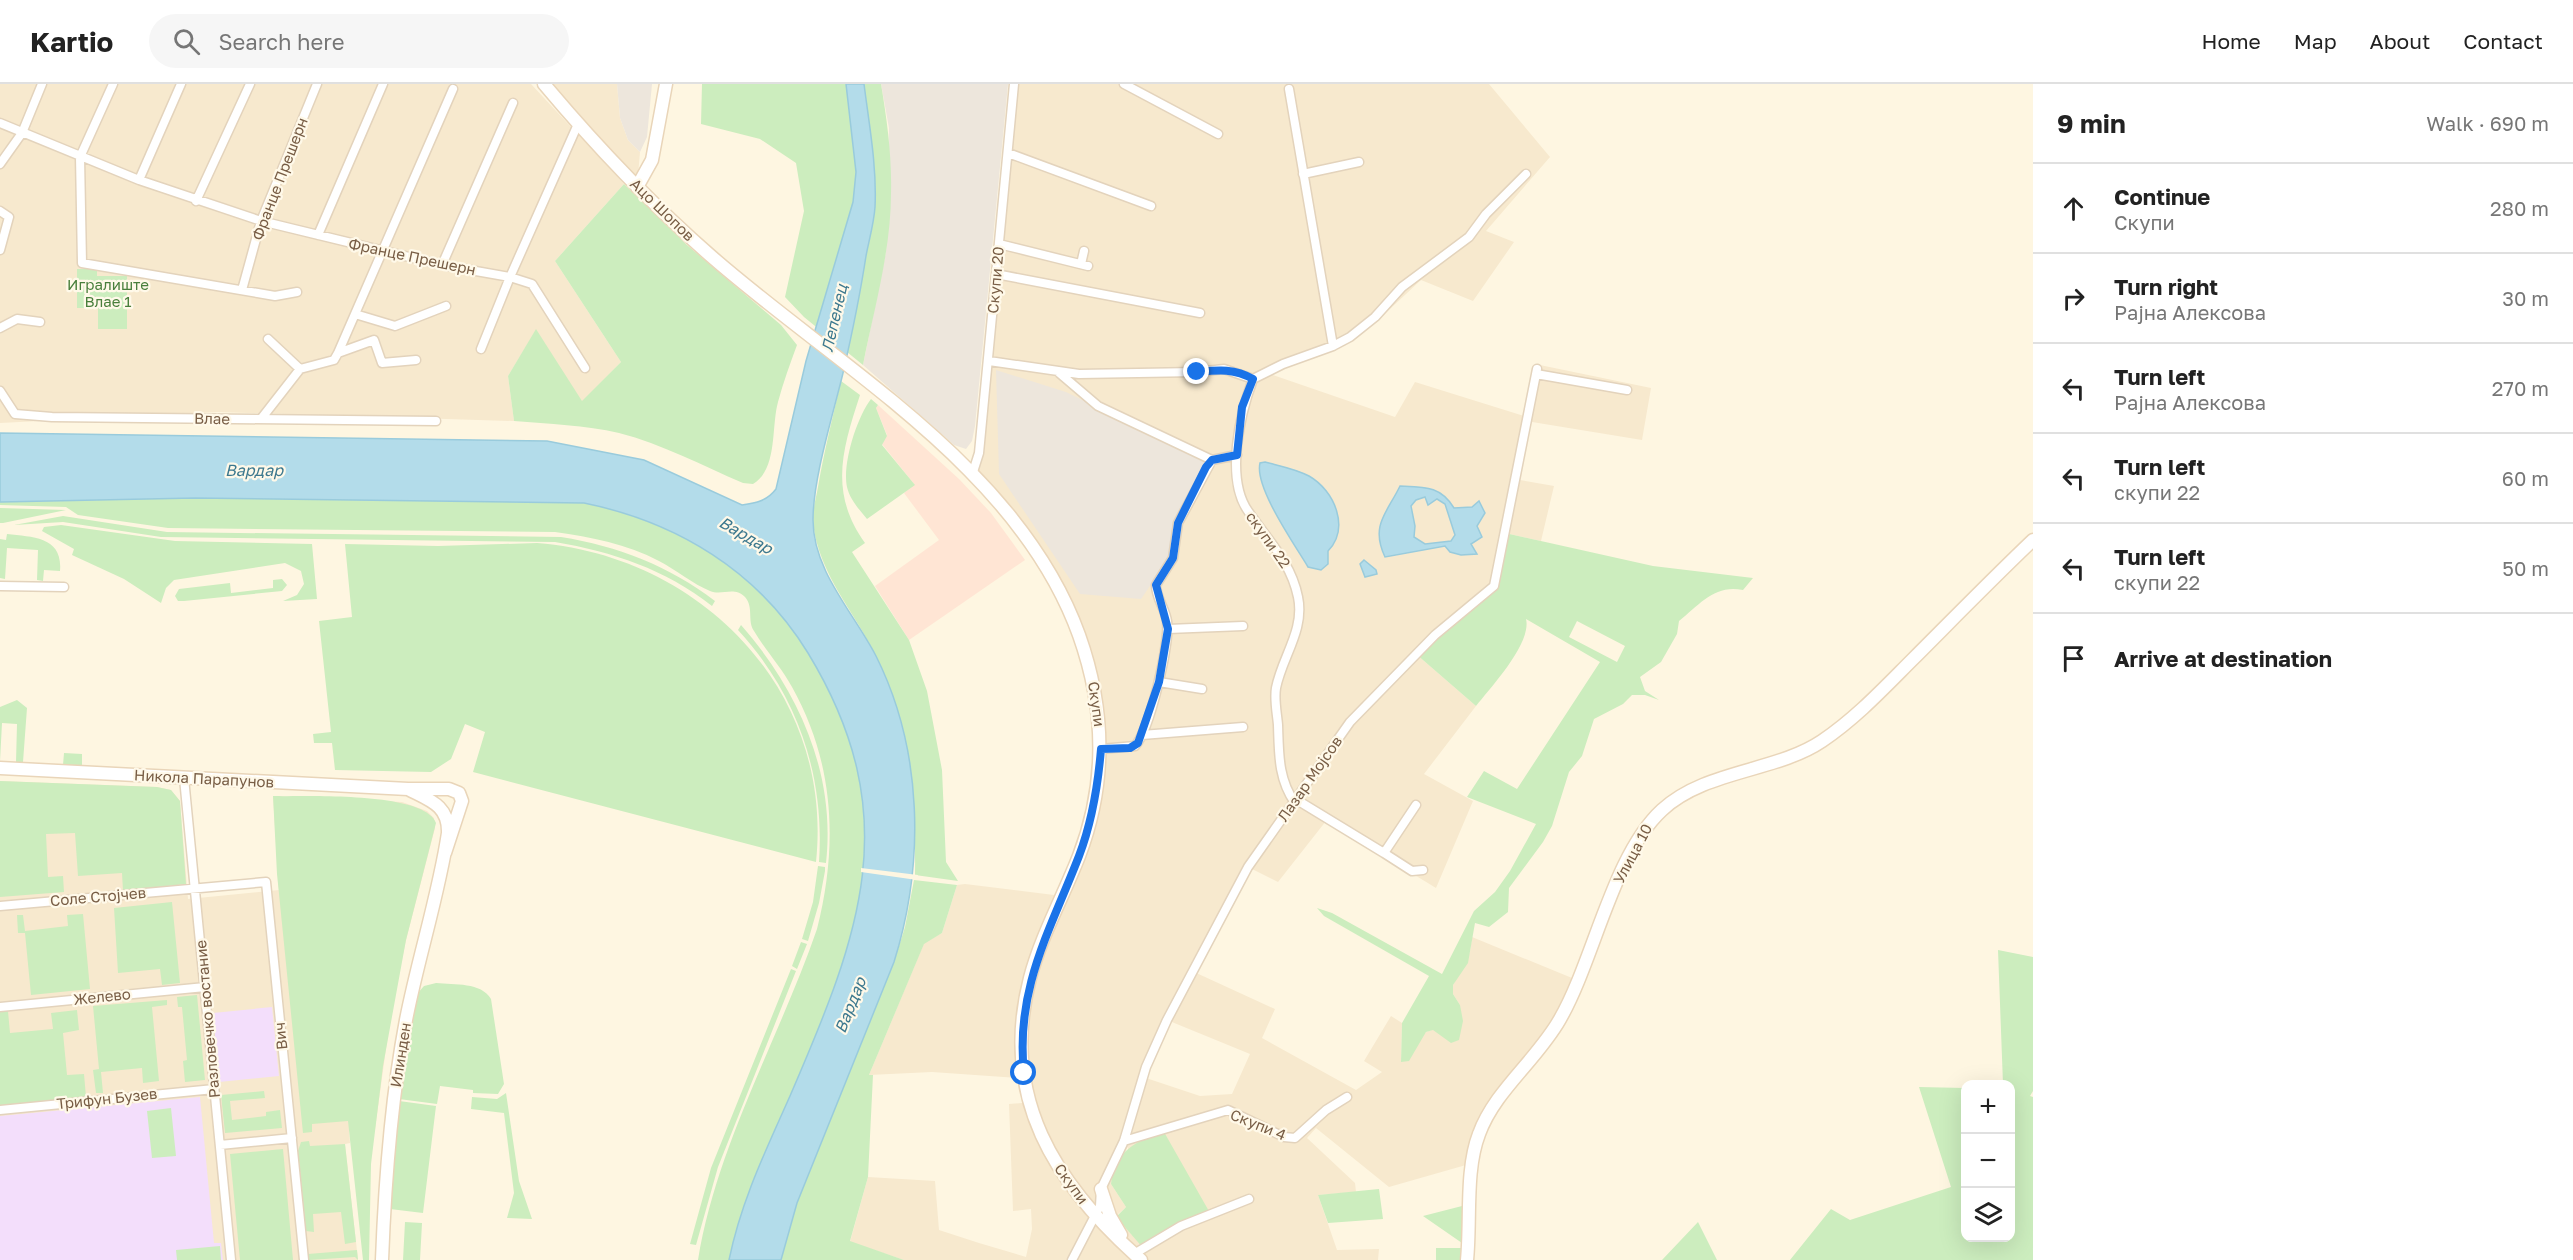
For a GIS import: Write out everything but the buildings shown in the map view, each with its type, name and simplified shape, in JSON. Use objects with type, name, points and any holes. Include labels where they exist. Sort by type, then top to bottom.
[{"type":"street","points":[[0,164],[22,133],[42,84]]},
{"type":"street","points":[[112,84],[80,157],[82,263],[275,296],[297,292]]},
{"type":"street","points":[[140,180],[181,84]]},
{"type":"street","points":[[196,201],[250,84]]},
{"type":"street","name":"Франце Прешерн","points":[[242,290],[261,221],[317,84]]},
{"type":"street","points":[[318,235],[383,84]]},
{"type":"street","name":"Ацо Шопов","points":[[544,84],[637,188],[712,258],[792,324]]},
{"type":"street","points":[[637,188],[652,160],[666,84]]},
{"type":"street","name":"Скупи 20","points":[[972,475],[979,453],[989,361],[1014,84]]},
{"type":"street","points":[[1124,84],[1218,134]]},
{"type":"street","points":[[1289,88],[1333,346]]},
{"type":"street","points":[[261,419],[300,369],[334,360],[453,89]]},
{"type":"street","points":[[442,265],[513,103]]},
{"type":"street","name":"Францe Прешерн","points":[[0,123],[140,180],[196,201],[261,221],[381,251],[510,277],[532,284],[585,368]]},
{"type":"street","points":[[481,349],[510,277],[578,124]]},
{"type":"street","points":[[1008,153],[1151,206]]},
{"type":"street","points":[[1303,174],[1359,162]]},
{"type":"street","points":[[989,361],[1057,371],[1115,374],[1224,369],[1242,373],[1253,379],[1283,364],[1333,346],[1375,317],[1402,287],[1469,237],[1526,174]]},
{"type":"street","points":[[0,211],[9,217],[0,250]]},
{"type":"street","points":[[999,244],[1085,265],[1084,251]]},
{"type":"street","points":[[996,274],[1200,313]]},
{"type":"street","points":[[355,314],[395,326],[446,306]]},
{"type":"street","points":[[0,328],[17,319],[40,322]]},
{"type":"street","name":"Скупи","points":[[792,324],[858,373],[922,426],[972,475],[1003,509],[1030,545],[1070,612],[1096,689],[1101,749],[1088,829],[1038,955],[1027,995],[1023,1028],[1024,1073],[1034,1117],[1054,1162],[1085,1204],[1135,1254]]},
{"type":"street","points":[[268,339],[300,369]]},
{"type":"street","points":[[338,353],[374,340],[382,363],[416,360]]},
{"type":"street","points":[[1057,371],[1098,406],[1212,460],[1237,455]]},
{"type":"street","name":"Лазар Мојсов","points":[[1072,1260],[1100,1206],[1101,1189],[1124,1141],[1146,1067],[1167,1020],[1248,867],[1350,722],[1435,635],[1494,586],[1536,371],[1627,390]]},
{"type":"street","name":"скупи 22","points":[[1253,379],[1242,407],[1237,455],[1242,500],[1279,551],[1291,572],[1298,597],[1297,629],[1276,696],[1279,766],[1287,792],[1296,801]]},
{"type":"street","name":"Влае","points":[[0,391],[15,414],[52,417],[436,421]]},
{"type":"street","points":[[1101,749],[1130,748],[1138,743],[1142,735],[1159,682],[1168,629],[1156,585],[1173,558],[1178,523],[1212,460]]},
{"type":"street","name":"Улица 10","points":[[1467,1260],[1473,1167],[1479,1133],[1495,1106],[1560,1020],[1576,988],[1615,888],[1634,847],[1652,820],[1663,808],[1692,790],[1820,743],[1869,704],[2033,540]]},
{"type":"street","points":[[0,586],[64,586]]},
{"type":"street","points":[[1168,629],[1243,626]]},
{"type":"street","points":[[1159,682],[1202,689]]},
{"type":"street","points":[[1142,735],[1243,727]]},
{"type":"street","name":"Никола Парапунов","points":[[0,768],[408,789]]},
{"type":"street","name":"Разловечко востание","points":[[184,778],[231,1260]]},
{"type":"street","name":"Илинден","points":[[408,789],[449,789],[461,795],[457,822],[445,853]]},
{"type":"street","name":"Илинден","points":[[382,1260],[389,1148],[399,1065],[420,953],[449,828],[445,812],[436,803],[408,789]]},
{"type":"street","points":[[1296,801],[1412,870],[1423,870]]},
{"type":"street","points":[[1384,853],[1416,805]]},
{"type":"street","name":"Вич","points":[[195,889],[266,882],[304,1260]]},
{"type":"street","name":"Соле Стојчев","points":[[0,906],[195,889]]},
{"type":"street","name":"Желево","points":[[0,1007],[205,987]]},
{"type":"street","name":"Трифун Бузев","points":[[0,1110],[214,1089]]},
{"type":"street","name":"Cкупи 4","points":[[1124,1141],[1228,1110],[1293,1139],[1326,1110],[1347,1097]]},
{"type":"street","points":[[220,1145],[291,1138]]},
{"type":"street","points":[[1085,1204],[1101,1189],[1110,1216],[1135,1254],[1181,1226],[1249,1198]]},
{"type":"shaded area","points":[[0,84],[531,84],[624,184],[555,261],[621,362],[582,402],[536,330],[508,376],[514,421],[218,412],[0,423]]},
{"type":"shaded area","points":[[544,84],[617,84],[620,118],[628,140],[640,152],[637,187]]},
{"type":"shaded area","points":[[617,84],[652,84],[647,137],[640,152],[628,140],[620,118]]},
{"type":"shaded area","points":[[881,84],[1008,84],[975,426],[972,441],[966,449],[954,445],[863,365],[886,252],[889,128]]},
{"type":"shaded area","points":[[1014,84],[1489,84],[1550,157],[1486,231],[1514,242],[1473,301],[1421,280],[1376,322],[1346,344],[1270,374],[1395,417],[1415,382],[1524,416],[1535,364],[1651,388],[1642,440],[1526,421],[1514,479],[1554,486],[1541,541],[1505,533],[1496,582],[1416,654],[1476,706],[1424,774],[1473,801],[1436,888],[1326,821],[1278,882],[1248,867],[1192,971],[1275,1009],[1262,1038],[1356,1090],[1382,1072],[1364,1061],[1391,1016],[1402,1023],[1401,1061],[1426,1032],[1432,1030],[1460,1005],[1453,994],[1453,985],[1470,952],[1472,937],[1572,978],[1548,1031],[1507,1082],[1466,1165],[1389,1187],[1316,1128],[1307,1138],[1355,1183],[1356,1192],[1318,1195],[1337,1250],[1379,1249],[1378,1260],[904,1260],[850,1242],[868,1177],[935,1181],[939,1230],[979,1243],[1026,1257],[1032,1229],[1031,1209],[1013,1211],[1009,1104],[1022,1103],[1018,1078],[932,1072],[869,1075],[924,943],[942,933],[957,885],[965,884],[1062,896],[1088,829],[1098,707],[1059,590],[972,475],[979,453]],"holes":[[[1167,1020],[1250,1054],[1232,1094],[1200,1096],[1143,1077]],[[1128,1147],[1132,1235],[1116,1216],[1126,1207],[1111,1184],[1117,1164]]]},
{"type":"shaded area","points":[[996,370],[1066,392],[1207,461],[1191,493],[1171,555],[1141,599],[1080,594],[999,474]]},
{"type":"shaded area","points":[[878,405],[959,479],[991,513],[1025,560],[909,640],[875,586],[939,540],[904,493],[914,484],[882,444],[887,435],[876,408]]},
{"type":"shaded area","points":[[0,781],[157,787],[171,790],[180,801],[188,899],[279,890],[273,796],[402,802],[427,811],[434,818],[435,828],[406,940],[391,1012],[375,1129],[349,1131],[350,1143],[345,1144],[358,1260],[0,1260]]},
{"type":"shaded area","points":[[272,1007],[279,1076],[219,1082],[213,1013]]},
{"type":"shaded area","points":[[200,1097],[214,1243],[221,1243],[223,1260],[0,1260],[0,1116]]},
{"type":"green space","points":[[702,84],[881,84],[890,152],[890,215],[881,280],[863,365],[804,317],[785,297],[804,211],[796,163],[760,139],[701,124]]},
{"type":"green space","points":[[624,184],[687,245],[781,325],[797,345],[778,402],[770,458],[761,477],[753,484],[743,483],[667,449],[619,433],[580,426],[514,421],[508,376],[536,329],[582,401],[621,362],[555,261]]},
{"type":"green space","name":"Игралиште Влае 1","points":[[77,269],[97,269],[97,276],[127,276],[127,329],[98,329],[98,308],[77,308]]},
{"type":"green space","points":[[841,381],[860,395],[848,434],[842,471],[846,507],[865,543],[852,552],[909,640],[927,691],[942,770],[946,862],[958,881],[915,875],[912,792],[897,710],[877,658],[830,576],[817,542],[813,523],[814,510]]},
{"type":"green space","points":[[871,399],[878,405],[876,408],[887,436],[882,445],[915,485],[867,519],[850,496],[846,477],[852,441]]},
{"type":"green space","points":[[195,498],[584,503],[651,523],[683,537],[712,554],[765,598],[788,624],[808,653],[839,712],[857,768],[864,822],[862,875],[853,928],[836,981],[748,1197],[729,1260],[698,1260],[707,1217],[734,1133],[817,929],[824,898],[830,836],[824,776],[817,746],[792,687],[752,627],[748,601],[737,592],[710,591],[659,561],[634,550],[595,539],[555,532],[168,528],[78,515],[66,507],[0,505],[0,502]]},
{"type":"green space","points":[[0,508],[66,510],[0,523]]},
{"type":"green space","points":[[63,516],[167,532],[561,537],[603,546],[642,559],[680,578],[715,601],[712,606],[676,582],[638,564],[597,551],[555,542],[161,537],[63,522],[14,525]]},
{"type":"green space","points":[[61,525],[175,541],[312,544],[317,599],[283,601],[297,595],[304,584],[301,571],[285,563],[174,580],[166,588],[161,603],[124,579],[72,555],[74,549],[42,531],[44,527]]},
{"type":"green space","points":[[1505,533],[1653,566],[1753,578],[1743,590],[1724,590],[1708,597],[1679,621],[1677,634],[1661,662],[1640,677],[1645,691],[1659,700],[1645,695],[1632,695],[1623,704],[1594,719],[1582,756],[1569,772],[1552,826],[1509,888],[1508,912],[1489,927],[1475,923],[1468,963],[1453,985],[1453,994],[1460,1005],[1463,1021],[1459,1040],[1451,1043],[1433,1030],[1426,1032],[1409,1061],[1401,1062],[1402,1023],[1429,976],[1324,916],[1317,908],[1332,913],[1442,974],[1474,911],[1495,892],[1510,871],[1536,824],[1467,797],[1484,771],[1517,789],[1600,662],[1526,619],[1523,640],[1517,652],[1476,706],[1416,654],[1488,593]],"holes":[[[1577,621],[1625,646],[1617,662],[1569,637]]]},
{"type":"green space","points":[[7,534],[36,538],[52,545],[60,560],[60,571],[44,570],[43,581],[37,580],[38,550],[7,548],[5,579],[0,578],[0,539],[6,540]]},
{"type":"green space","points":[[537,543],[597,553],[653,574],[703,605],[745,644],[779,690],[803,742],[816,800],[816,862],[473,772],[485,732],[465,724],[451,759],[431,772],[335,770],[332,743],[314,743],[313,734],[331,732],[319,621],[352,617],[345,544],[438,546]]},
{"type":"green space","points":[[282,579],[287,585],[282,591],[184,601],[178,601],[175,596],[179,589],[230,583],[231,593],[273,588],[273,580]]},
{"type":"green space","points":[[741,625],[780,678],[809,735],[819,766],[825,798],[828,830],[826,863],[819,862],[820,830],[817,798],[812,767],[803,737],[776,681],[759,655],[738,630]]},
{"type":"green space","points":[[17,700],[27,708],[23,762],[16,762],[17,724],[2,723],[0,761],[0,707]]},
{"type":"green space","points":[[64,753],[82,754],[82,766],[63,765]]},
{"type":"green space","points":[[0,781],[157,787],[171,790],[180,801],[186,884],[123,891],[122,873],[78,876],[75,833],[46,834],[48,877],[63,876],[64,892],[0,897]]},
{"type":"green space","points":[[273,796],[362,798],[387,801],[410,805],[427,813],[436,823],[406,940],[383,1066],[371,1164],[369,1260],[363,1260],[348,1121],[312,1124],[312,1132],[303,1133],[277,874]]},
{"type":"green space","points":[[818,866],[825,867],[825,871],[808,941],[802,939],[813,902]]},
{"type":"green space","points":[[914,880],[957,885],[942,933],[924,944],[869,1075],[873,1075],[868,1177],[850,1241],[904,1260],[781,1260],[797,1203],[894,962],[905,927]]},
{"type":"green space","points":[[172,902],[180,983],[162,985],[160,969],[118,973],[114,908]]},
{"type":"green space","points":[[83,914],[90,989],[31,995],[25,933],[18,933],[17,915],[23,915],[25,931],[68,926],[67,915]]},
{"type":"green space","points":[[801,942],[807,944],[797,969],[792,966]]},
{"type":"green space","points":[[1998,950],[2033,957],[2033,1091],[2030,1096],[2033,1097],[2033,1260],[1790,1260],[1831,1209],[1850,1220],[1951,1187],[1919,1087],[1961,1088],[1961,1242],[2015,1242],[2015,1080],[2003,1080]]},
{"type":"green space","points":[[791,969],[796,971],[718,1167],[696,1245],[690,1244],[711,1168]]},
{"type":"green space","points":[[436,983],[474,987],[491,999],[504,1084],[498,1094],[473,1093],[473,1090],[440,1086],[437,1104],[399,1099],[417,994],[424,986]]},
{"type":"green space","points":[[197,995],[205,1080],[185,1082],[183,1061],[187,1060],[182,1007],[178,1007],[177,997]]},
{"type":"green space","points":[[167,1000],[167,1005],[152,1007],[159,1081],[143,1083],[142,1068],[101,1072],[103,1093],[96,1093],[93,1070],[99,1069],[93,1006]]},
{"type":"green space","points":[[77,1010],[79,1030],[63,1033],[67,1075],[84,1074],[86,1097],[0,1106],[0,1012],[8,1011],[10,1033],[53,1029],[51,1013]]},
{"type":"green space","points":[[264,1091],[265,1098],[230,1101],[232,1120],[266,1116],[266,1112],[280,1110],[282,1128],[225,1133],[221,1095]]},
{"type":"green space","points":[[506,1093],[519,1181],[532,1219],[507,1218],[514,1193],[504,1113],[471,1109],[472,1097],[497,1099]]},
{"type":"green space","points":[[399,1101],[436,1106],[423,1213],[390,1209]]},
{"type":"green space","points":[[171,1108],[176,1156],[152,1158],[147,1111]]},
{"type":"green space","points":[[1164,1132],[1210,1213],[1144,1249],[1116,1217],[1126,1207],[1111,1184],[1113,1172],[1128,1149],[1144,1139]]},
{"type":"green space","points":[[309,1141],[310,1146],[345,1144],[356,1242],[345,1244],[341,1212],[313,1214],[314,1232],[306,1231],[298,1151],[301,1142]]},
{"type":"green space","points":[[283,1149],[293,1260],[240,1260],[230,1154]]},
{"type":"green space","points":[[1379,1189],[1383,1219],[1328,1223],[1318,1195]]},
{"type":"green space","points":[[1462,1206],[1462,1243],[1423,1216]]},
{"type":"green space","points":[[405,1222],[422,1223],[420,1260],[403,1260]]},
{"type":"green space","points":[[1698,1222],[1717,1260],[1662,1260]]},
{"type":"green space","points":[[220,1246],[221,1260],[177,1260],[176,1250]]},
{"type":"green space","points":[[1436,1248],[1461,1248],[1460,1260],[1436,1260]]},
{"type":"green space","points":[[357,1250],[358,1260],[355,1257],[309,1260],[308,1254]]},
{"type":"water","points":[[846,84],[864,84],[874,161],[875,207],[850,344],[816,485],[813,520],[815,539],[827,574],[876,656],[892,692],[903,730],[911,768],[914,807],[911,886],[894,962],[797,1203],[781,1260],[729,1260],[740,1217],[755,1176],[815,1037],[836,981],[853,928],[862,875],[864,822],[857,768],[839,712],[808,653],[788,624],[765,598],[712,554],[683,537],[651,523],[584,503],[195,498],[0,502],[0,433],[547,441],[644,460],[742,505],[761,501],[776,489],[806,361],[853,202],[856,172]]},
{"type":"water","points":[[1265,462],[1309,476],[1326,491],[1332,500],[1339,521],[1338,532],[1335,542],[1328,551],[1328,564],[1321,570],[1308,567],[1269,501],[1260,473],[1260,463]]},
{"type":"water","points":[[1400,486],[1432,489],[1444,495],[1454,508],[1472,507],[1479,501],[1485,513],[1477,526],[1482,537],[1471,544],[1477,554],[1461,555],[1450,552],[1445,546],[1385,557],[1379,536],[1380,528]],"holes":[[[1425,497],[1428,505],[1437,499],[1445,504],[1455,535],[1451,541],[1425,544],[1414,537],[1415,526],[1411,506],[1416,500]]]},
{"type":"water","points":[[1364,560],[1376,570],[1377,574],[1365,577],[1360,564]]},
{"type":"pier","points":[[861,868],[918,875],[917,880],[861,872]]},
{"type":"route","points":[[1024,1073],[1024,1011],[1030,978],[1088,829],[1095,799],[1101,749],[1130,748],[1138,743],[1159,682],[1168,629],[1167,618],[1156,593],[1156,585],[1173,558],[1178,523],[1206,467],[1212,460],[1237,455],[1242,407],[1253,379],[1242,373],[1224,369],[1197,372]]},
{"type":"water label","name":"Лепенец","points":[[834,318]]},
{"type":"water label","name":"Вардар","points":[[254,470]]},
{"type":"water label","name":"Вардар","points":[[746,535]]},
{"type":"water label","name":"Вардар","points":[[850,1005]]}]
